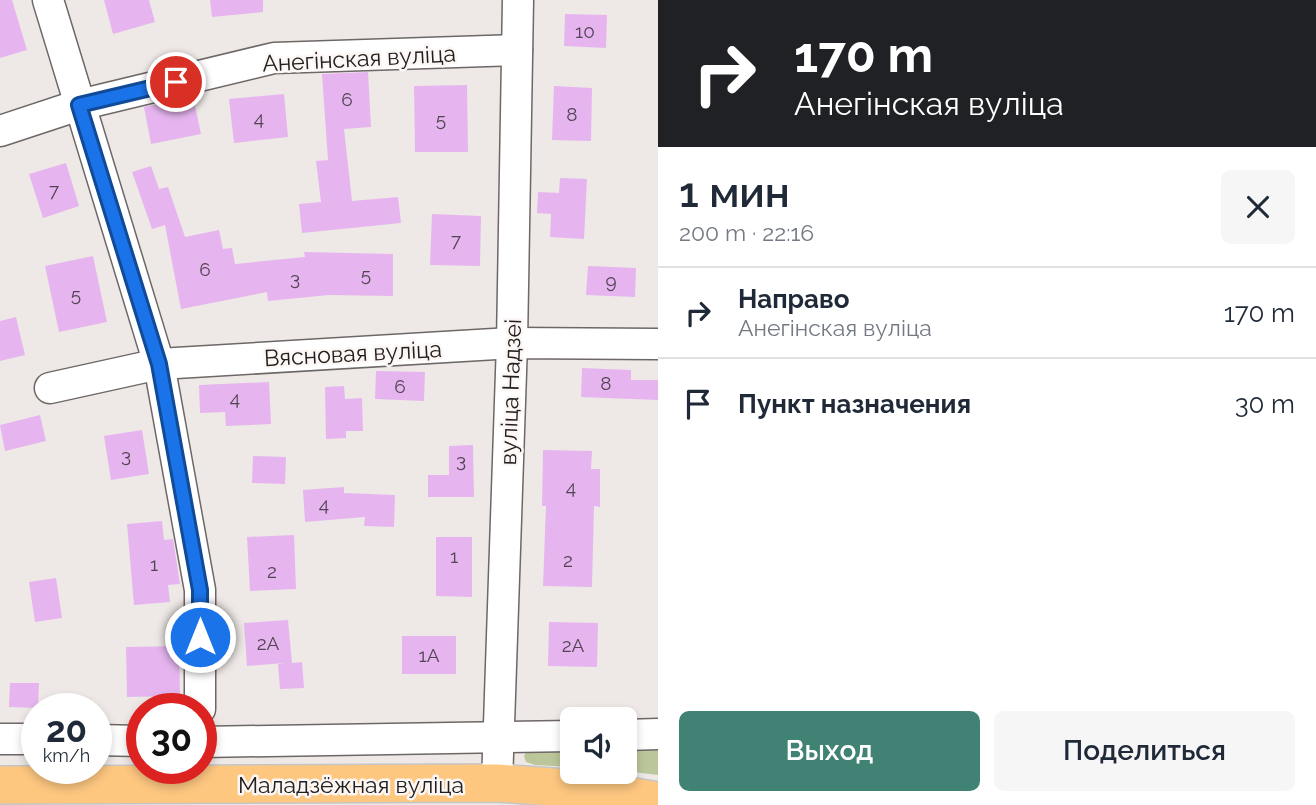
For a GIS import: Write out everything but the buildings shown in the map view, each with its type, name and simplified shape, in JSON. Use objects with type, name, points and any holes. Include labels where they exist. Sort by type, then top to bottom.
[{"type":"main road","name":"Маладзёжная вуліца","points":[[0,785],[497,783],[595,790],[658,801]]},
{"type":"street","points":[[48,0],[159,364],[200,590],[200,693]]},
{"type":"street","name":"вуліца Надзеі","points":[[497,783],[512,343],[517,0]]},
{"type":"street","name":"Анегінская вуліца","points":[[0,131],[79,105],[274,58],[517,50]]},
{"type":"street","name":"Вясновая вуліца","points":[[50,388],[159,364],[512,343],[658,344]]},
{"type":"street","points":[[637,735],[658,734]]},
{"type":"street","points":[[217,742],[560,737]]},
{"type":"street","points":[[0,739],[21,739]]},
{"type":"green space","points":[[528,748],[560,748],[560,766],[535,765],[526,762],[524,756]]},
{"type":"green space","points":[[637,748],[658,748],[658,775],[637,772]]},
{"type":"route","points":[[176,82],[79,105],[159,364],[200,590],[200,637]]}]
